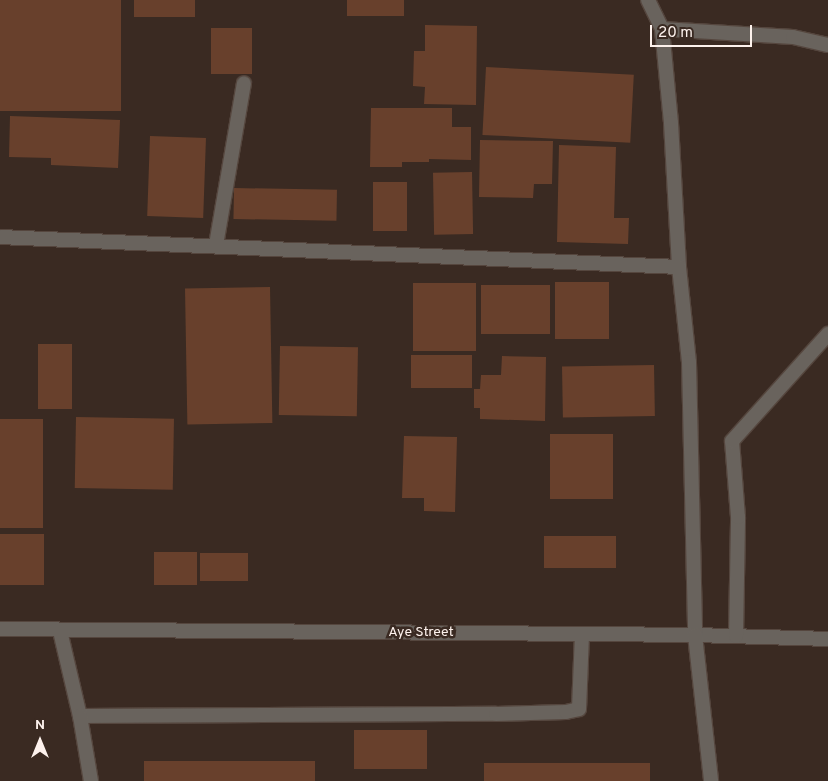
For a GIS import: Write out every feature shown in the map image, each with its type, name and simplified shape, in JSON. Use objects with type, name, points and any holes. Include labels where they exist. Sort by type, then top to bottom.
[{"type":"street","points":[[648,0],[662,29],[671,123],[679,267],[689,362],[695,635],[711,781]]},
{"type":"street","points":[[662,29],[794,37],[828,45]]},
{"type":"street","points":[[216,246],[244,83]]},
{"type":"street","points":[[0,237],[679,267]]},
{"type":"street","points":[[736,636],[738,517],[732,441],[828,334]]},
{"type":"street","name":"Aye Street","points":[[0,629],[695,635],[828,639]]},
{"type":"street","points":[[60,631],[80,716],[91,781]]},
{"type":"street","points":[[80,716],[566,712],[579,709],[582,635]]},
{"type":"building","points":[[0,0],[121,0],[121,111],[0,111]]},
{"type":"building","points":[[134,0],[195,0],[195,17],[134,17]]},
{"type":"building","points":[[347,0],[404,0],[404,16],[347,16]]},
{"type":"building","points":[[425,25],[477,26],[476,105],[424,104],[425,87],[413,86],[414,51],[425,51]]},
{"type":"building","points":[[211,28],[252,28],[252,74],[211,74]]},
{"type":"building","points":[[486,67],[634,75],[630,143],[482,135]]},
{"type":"building","points":[[371,108],[452,108],[452,127],[471,127],[471,160],[429,159],[429,162],[402,162],[402,167],[370,167]]},
{"type":"building","points":[[10,116],[120,120],[118,168],[51,165],[51,158],[9,157]]},
{"type":"building","points":[[150,136],[206,138],[203,218],[147,216]]},
{"type":"building","points":[[480,140],[553,141],[552,184],[534,184],[533,198],[479,197]]},
{"type":"building","points":[[559,145],[616,147],[614,218],[629,218],[628,244],[557,242]]},
{"type":"building","points":[[472,172],[473,234],[434,235],[433,173]]},
{"type":"building","points":[[373,182],[407,182],[407,231],[373,231]]},
{"type":"building","points":[[234,188],[337,190],[336,221],[233,219]]},
{"type":"building","points":[[555,282],[609,282],[609,339],[555,339]]},
{"type":"building","points":[[413,283],[476,283],[476,351],[413,351]]},
{"type":"building","points":[[481,285],[550,285],[550,334],[481,334]]},
{"type":"building","points":[[270,287],[272,423],[187,424],[185,288]]},
{"type":"building","points":[[38,344],[72,344],[72,409],[38,409]]},
{"type":"building","points":[[280,346],[358,347],[357,416],[279,415]]},
{"type":"building","points":[[411,355],[472,355],[472,388],[411,388]]},
{"type":"building","points":[[502,356],[546,357],[545,421],[480,419],[480,408],[474,408],[474,389],[480,389],[481,375],[501,375]]},
{"type":"building","points":[[654,365],[655,416],[563,418],[562,367]]},
{"type":"building","points":[[76,417],[174,419],[173,490],[75,488]]},
{"type":"building","points":[[0,419],[43,419],[43,528],[0,528]]},
{"type":"building","points":[[550,434],[613,434],[613,499],[550,499]]},
{"type":"building","points":[[404,436],[457,437],[455,512],[424,511],[424,498],[402,498]]},
{"type":"building","points":[[0,534],[44,534],[44,585],[0,585]]},
{"type":"building","points":[[544,536],[616,536],[616,568],[544,568]]},
{"type":"building","points":[[154,552],[197,552],[197,585],[154,585]]},
{"type":"building","points":[[200,553],[248,553],[248,581],[200,581]]},
{"type":"building","points":[[354,730],[427,730],[427,769],[354,769]]},
{"type":"building","points":[[144,761],[315,761],[315,781],[144,781]]},
{"type":"building","points":[[484,763],[650,763],[650,781],[484,781]]}]
